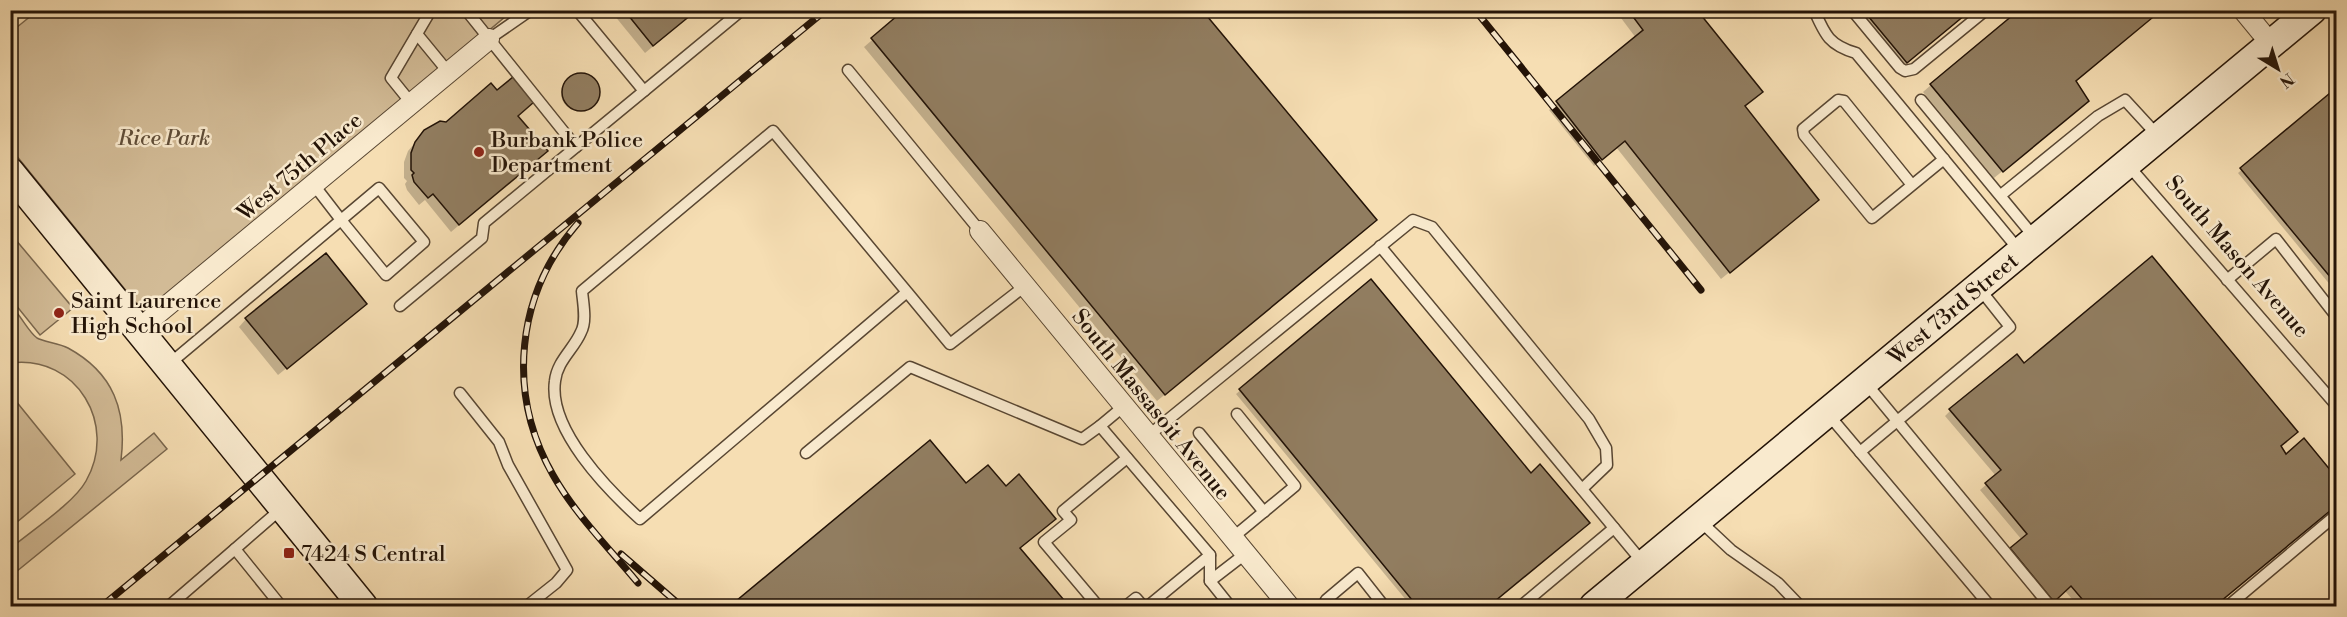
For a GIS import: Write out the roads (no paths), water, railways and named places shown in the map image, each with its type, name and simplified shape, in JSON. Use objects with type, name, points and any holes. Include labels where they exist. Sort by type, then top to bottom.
[{"type":"street","points":[[2243,10],[2271,44]]},
{"type":"street","name":"West 73rd Street","points":[[1594,606],[2312,10]]},
{"type":"street","name":"West 75th Place","points":[[139,330],[489,39]]},
{"type":"street","points":[[10,172],[363,606]]},
{"type":"street","name":"South Massasoit Avenue","points":[[980,231],[1231,539],[1289,606]]},
{"type":"lane","points":[[412,104],[391,78],[431,10]]},
{"type":"lane","points":[[466,10],[576,147]]},
{"type":"lane","points":[[489,39],[531,10]]},
{"type":"lane","points":[[577,10],[644,91]]},
{"type":"lane","points":[[400,306],[482,238],[484,223],[742,10]]},
{"type":"lane","points":[[1814,10],[1825,36],[1839,48],[1856,53],[1944,159],[2029,246]]},
{"type":"lane","points":[[1851,10],[1905,71],[1914,69],[1986,10]]},
{"type":"lane","points":[[417,33],[449,73]]},
{"type":"lane","points":[[848,70],[980,231]]},
{"type":"lane","points":[[1912,185],[1844,101],[1838,100],[1803,129],[1804,135],[1872,218],[1944,159]]},
{"type":"lane","points":[[1921,100],[2001,195],[2029,246]]},
{"type":"lane","points":[[2001,195],[2098,116],[2125,100],[2159,138]]},
{"type":"lane","points":[[907,292],[640,519],[616,497],[576,447],[563,426],[556,403],[555,381],[563,358],[582,331],[582,291],[772,131],[907,292],[950,344],[1025,286]]},
{"type":"lane","name":"South Mason Avenue","points":[[2127,165],[2337,405]]},
{"type":"lane","points":[[167,365],[341,220],[379,188],[424,242],[386,275],[341,220],[314,184]]},
{"type":"lane","points":[[1148,436],[1413,220],[1432,227],[1589,419],[1606,448],[1607,465],[1582,489]]},
{"type":"lane","points":[[2227,280],[2276,239],[2337,316]]},
{"type":"lane","points":[[1380,246],[1645,565]]},
{"type":"lane","points":[[1860,452],[2010,327],[1978,288]]},
{"type":"lane","points":[[806,453],[910,367],[1082,440],[1124,406]]},
{"type":"lane","points":[[1865,382],[2050,606]]},
{"type":"lane","points":[[460,393],[499,442],[508,465],[567,570],[556,583],[527,606]]},
{"type":"lane","points":[[1827,413],[1990,606]]},
{"type":"lane","points":[[1231,539],[1295,486],[1237,414]]},
{"type":"lane","points":[[1100,426],[1210,555],[1210,582],[1226,605]]},
{"type":"lane","points":[[1199,433],[1264,512]]},
{"type":"lane","points":[[1098,606],[1044,542],[1071,520],[1063,511],[1127,458]]},
{"type":"lane","points":[[169,606],[284,507]]},
{"type":"lane","points":[[2228,606],[2337,515]]},
{"type":"lane","points":[[1699,520],[1731,550],[1778,583],[1800,606]]},
{"type":"lane","points":[[1521,606],[1614,528]]},
{"type":"lane","points":[[235,549],[280,606]]},
{"type":"lane","points":[[1210,582],[1245,554]]},
{"type":"lane","points":[[1126,606],[1136,598],[1145,606],[1210,555]]},
{"type":"lane","points":[[1325,604],[1358,573],[1384,606]]},
{"type":"railway","points":[[102,606],[826,10]]},
{"type":"railway","points":[[1475,10],[1701,290]]},
{"type":"railway","points":[[578,223],[557,251],[541,281],[530,312],[525,345],[524,378],[528,411],[538,444],[553,475],[582,517],[638,583]]},
{"type":"railway","points":[[621,554],[681,606]]},
{"type":"place","name":"Burbank Police Department","points":[[479,152]]},
{"type":"place","name":"Saint Laurence High School","points":[[59,313]]},
{"type":"place","name":"7424 S Central","points":[[289,553]]},
{"type":"park label","name":"Rice Park","points":[[164,137]]}]
